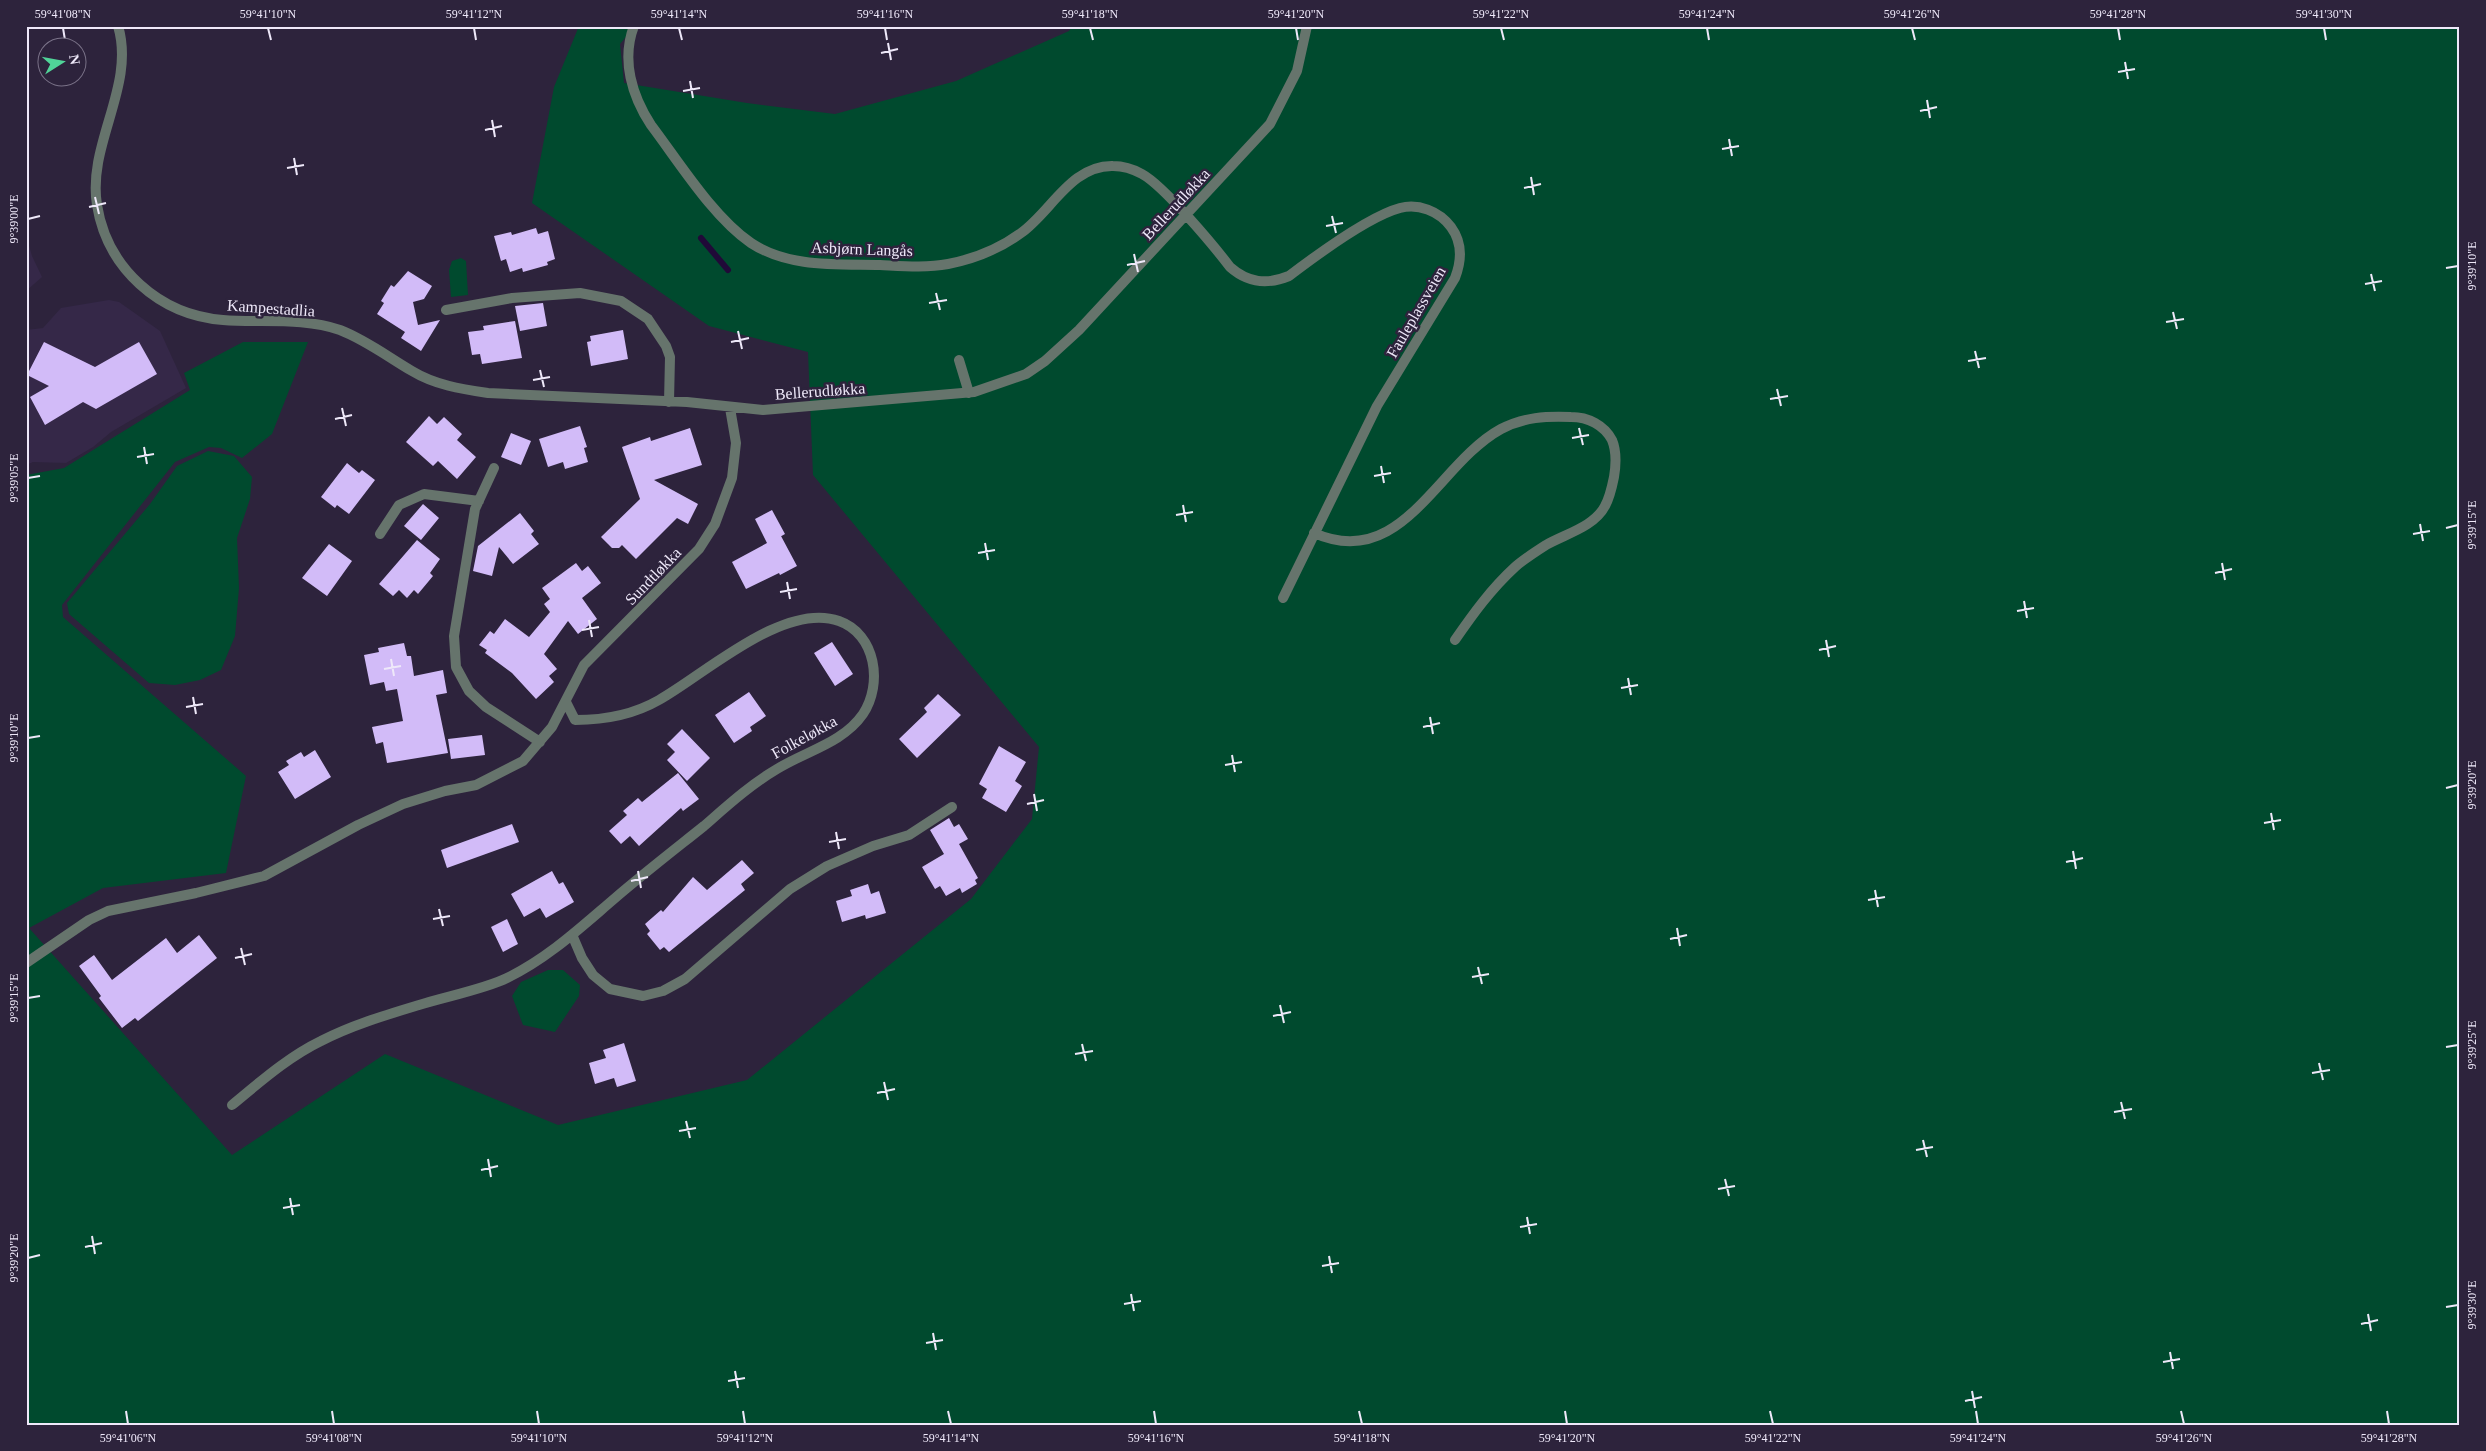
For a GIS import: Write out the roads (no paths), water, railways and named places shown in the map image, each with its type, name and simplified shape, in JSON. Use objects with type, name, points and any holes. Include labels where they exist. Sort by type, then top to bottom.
[{"type":"street","name":"Kampestadlia","points":[[118,26],[122,49],[121,68],[97,177],[97,204],[104,231],[116,257],[135,283],[172,306],[196,317],[224,320],[294,322],[338,329],[367,342],[414,372],[455,389],[669,402],[764,410]]},
{"type":"street","name":"Asbjørn Langås","points":[[634,26],[629,62],[632,86],[641,110],[718,212],[734,230],[752,243],[773,254],[795,261],[818,263],[919,266],[946,264],[973,258],[999,247],[1022,232],[1081,175],[1096,168],[1112,166],[1128,168],[1143,174],[1185,216]]},
{"type":"street","name":"Bellerudløkka","points":[[764,410],[969,393],[1026,374],[1079,330],[1270,124],[1297,71],[1307,26]]},
{"type":"street","name":"Fauleplassveien","points":[[1185,216],[1236,273],[1248,279],[1264,282],[1289,276],[1372,221],[1400,208],[1417,207],[1433,212],[1447,222],[1456,236],[1460,257],[1455,278],[1377,406],[1283,598]]},
{"type":"street","points":[[446,310],[512,298],[580,293],[621,301],[648,319],[666,346],[670,357],[669,402]]},
{"type":"street","points":[[959,360],[969,393]]},
{"type":"street","name":"Sundtløkka","points":[[26,963],[89,920],[108,911],[196,894],[264,876],[403,804],[445,791],[476,785],[524,761],[552,727],[584,665],[699,549],[715,524],[732,478],[736,443],[730,408]]},
{"type":"street","points":[[1314,533],[1327,539],[1351,542],[1371,539],[1390,531],[1407,519],[1468,455],[1494,434],[1516,422],[1540,417],[1578,417],[1602,427],[1613,443],[1616,457],[1611,491],[1605,507],[1590,522],[1545,546],[1516,566],[1487,595],[1455,640]]},
{"type":"street","points":[[494,468],[475,509],[454,636],[456,667],[468,691],[486,707],[540,742]]},
{"type":"street","points":[[380,534],[399,505],[424,494],[479,501]]},
{"type":"street","name":"Folkeløkka","points":[[232,1105],[278,1068],[320,1041],[366,1022],[506,979],[573,937],[614,900],[760,780],[798,756],[846,734],[864,711],[875,683],[872,657],[860,636],[840,621],[818,617],[780,626],[738,648],[657,701],[618,717],[598,720],[575,720],[566,702]]},
{"type":"street","points":[[573,937],[582,958],[593,975],[610,989],[643,996],[663,991],[685,979],[790,890],[827,866],[873,846],[910,835],[952,807]]},
{"type":"waterway","points":[[701,238],[728,270]]}]
